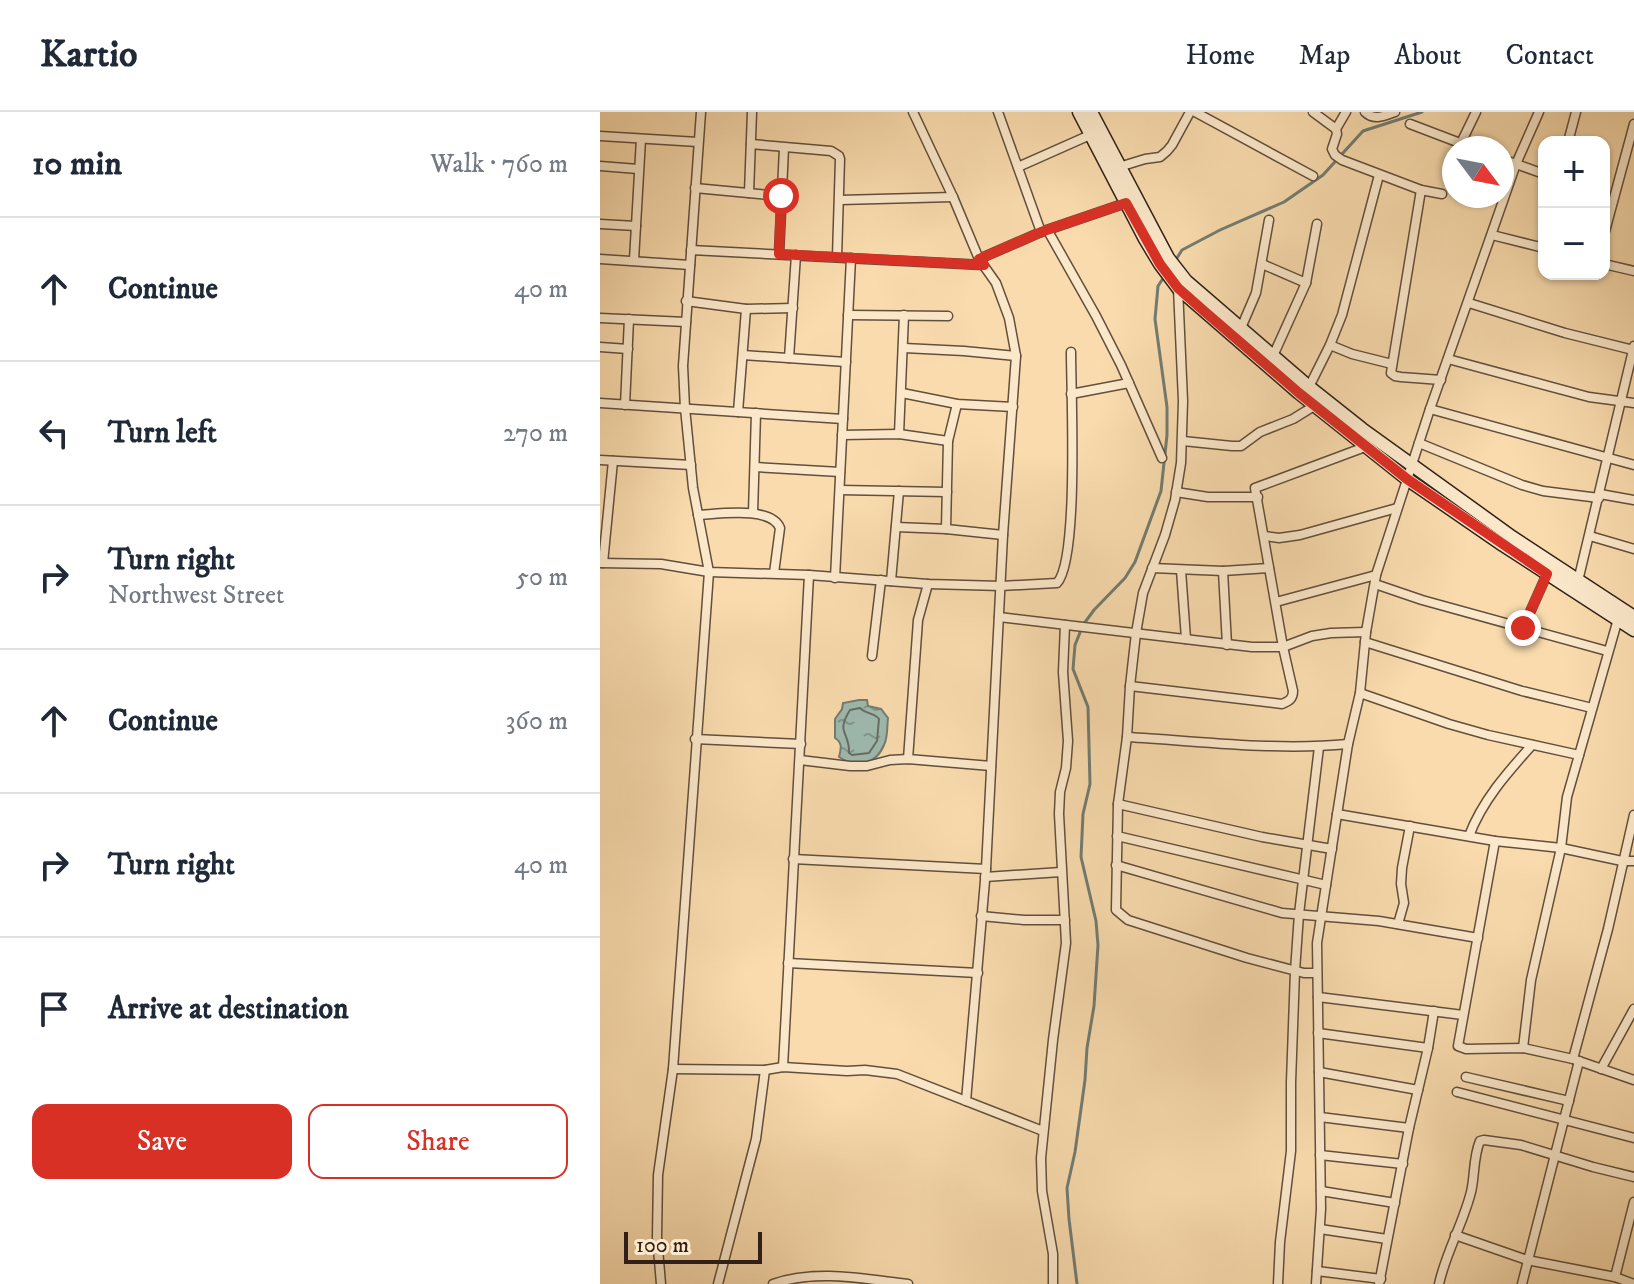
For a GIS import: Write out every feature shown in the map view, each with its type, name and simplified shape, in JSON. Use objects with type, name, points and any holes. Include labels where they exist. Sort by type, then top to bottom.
[{"type":"main road","points":[[1079,112],[1126,203],[1173,274],[1178,288],[1314,406],[1407,479],[1634,630]]},
{"type":"main road","points":[[1091,112],[1164,261]]},
{"type":"main road","points":[[1173,274],[1309,387],[1412,466],[1634,617]]},
{"type":"street","points":[[661,1284],[656,1199],[673,1069],[709,572],[691,465],[683,366],[701,112]]},
{"type":"street","points":[[749,193],[752,112]]},
{"type":"street","points":[[913,112],[982,262],[996,283],[1009,318],[1016,356],[1003,535],[986,873],[966,1101]]},
{"type":"street","points":[[998,112],[1045,232],[1096,316],[1162,458]]},
{"type":"street","points":[[1119,167],[1160,157],[1172,145],[1193,112],[1313,176]]},
{"type":"street","points":[[1313,112],[1336,129]]},
{"type":"street","points":[[1346,112],[1336,129],[1332,149],[1338,157],[1421,190],[1442,194]]},
{"type":"street","points":[[1365,112],[1374,118],[1395,112]]},
{"type":"street","points":[[1464,136],[1476,112]]},
{"type":"street","points":[[1316,1284],[1321,1191],[1317,943],[1348,744],[1360,693],[1375,580],[1430,409],[1516,164],[1538,112]]},
{"type":"street","points":[[1570,136],[1576,112]]},
{"type":"street","points":[[1410,124],[1442,136]]},
{"type":"street","points":[[1610,213],[1634,124]]},
{"type":"street","points":[[1018,167],[1090,135]]},
{"type":"street","points":[[600,136],[698,142]]},
{"type":"street","points":[[634,260],[641,139]]},
{"type":"street","points":[[751,144],[831,151],[839,156],[837,257]]},
{"type":"street","points":[[779,254],[784,148]]},
{"type":"street","points":[[1516,164],[1538,172]]},
{"type":"street","points":[[600,166],[638,169]]},
{"type":"street","points":[[1309,387],[1342,315],[1379,175]]},
{"type":"street","points":[[695,188],[781,196]]},
{"type":"street","points":[[1421,190],[1391,373],[1395,376],[1441,380]]},
{"type":"street","points":[[1610,194],[1615,195]]},
{"type":"street","points":[[840,200],[953,197]]},
{"type":"street","points":[[691,250],[982,262],[1045,232],[1126,203]]},
{"type":"street","points":[[1241,328],[1256,293],[1269,220]]},
{"type":"street","points":[[600,224],[636,226]]},
{"type":"street","points":[[1273,356],[1306,283],[1317,224]]},
{"type":"street","points":[[1492,235],[1538,246]]},
{"type":"street","points":[[789,358],[796,255]]},
{"type":"street","points":[[835,578],[851,258]]},
{"type":"street","points":[[600,259],[690,265]]},
{"type":"street","points":[[1262,264],[1306,283]]},
{"type":"street","points":[[1610,265],[1634,271]]},
{"type":"street","points":[[1178,288],[1183,441],[1176,492],[1165,535],[1143,593],[1136,633],[1118,804],[1116,910],[1128,920],[1247,958],[1295,971],[1317,973]]},
{"type":"street","points":[[686,301],[746,309],[793,308]]},
{"type":"street","points":[[1469,303],[1565,333],[1634,348],[1578,581]]},
{"type":"street","points":[[738,412],[746,309]]},
{"type":"street","points":[[848,315],[948,316]]},
{"type":"street","points":[[899,434],[904,315]]},
{"type":"street","points":[[600,318],[686,322]]},
{"type":"street","points":[[625,405],[629,319]]},
{"type":"street","points":[[1330,345],[1392,364]]},
{"type":"street","points":[[600,347],[628,349]]},
{"type":"street","points":[[904,348],[1016,356]]},
{"type":"street","points":[[613,461],[602,563],[661,564],[709,572],[774,573],[928,584],[1053,584],[1062,577],[1068,548],[1072,483],[1071,352]]},
{"type":"street","points":[[743,355],[846,362]]},
{"type":"street","points":[[1448,359],[1589,397],[1634,403]]},
{"type":"street","points":[[1071,394],[1129,383]]},
{"type":"street","points":[[902,393],[957,404],[1013,407]]},
{"type":"street","points":[[600,403],[843,419]]},
{"type":"street","points":[[946,529],[948,441],[957,404]]},
{"type":"street","points":[[1183,441],[1241,446],[1260,432],[1293,419],[1314,406]]},
{"type":"street","points":[[1430,409],[1634,465]]},
{"type":"street","points":[[753,513],[756,413]]},
{"type":"street","points":[[842,435],[899,434],[948,441]]},
{"type":"street","points":[[1419,443],[1543,491],[1634,500]]},
{"type":"street","points":[[1130,686],[1282,704],[1290,700],[1293,691],[1255,488],[1365,447]]},
{"type":"street","points":[[600,460],[691,465]]},
{"type":"street","points":[[755,467],[840,472]]},
{"type":"street","points":[[840,490],[947,492]]},
{"type":"street","points":[[872,656],[896,527],[899,491]]},
{"type":"street","points":[[1176,492],[1208,497],[1258,497]]},
{"type":"street","points":[[1264,536],[1279,538],[1300,535],[1397,508]]},
{"type":"street","points":[[698,515],[753,513],[778,522],[780,528],[774,573]]},
{"type":"street","points":[[896,527],[1003,535]]},
{"type":"street","points":[[1590,536],[1634,549]]},
{"type":"street","points":[[1152,568],[1223,571],[1269,568]]},
{"type":"street","points":[[1181,570],[1186,639]]},
{"type":"street","points":[[1223,571],[1227,645]]},
{"type":"street","points":[[1523,628],[1547,574]]},
{"type":"street","points":[[783,1067],[809,575]]},
{"type":"street","points":[[1276,602],[1375,580],[1422,600],[1607,651]]},
{"type":"street","points":[[908,759],[918,620],[928,584]]},
{"type":"street","points":[[999,617],[1252,647],[1283,647],[1321,634],[1366,632]]},
{"type":"street","points":[[1523,1048],[1531,980],[1561,848],[1567,797],[1618,619]]},
{"type":"street","points":[[1053,1284],[1053,1254],[1042,1191],[1041,1158],[1053,1040],[1066,958],[1059,814],[1068,741],[1063,658],[1065,625]]},
{"type":"street","points":[[1365,642],[1522,691],[1592,708]]},
{"type":"street","points":[[1360,693],[1449,724],[1579,755]]},
{"type":"street","points":[[1127,737],[1266,746],[1348,744]]},
{"type":"street","points":[[695,739],[801,744]]},
{"type":"street","points":[[1469,836],[1478,815],[1503,778],[1532,745]]},
{"type":"street","points":[[1278,1284],[1291,1151],[1299,914],[1319,747]]},
{"type":"street","points":[[800,760],[850,766],[908,759],[991,766]]},
{"type":"street","points":[[1118,804],[1262,837],[1332,849]]},
{"type":"street","points":[[1337,814],[1634,861]]},
{"type":"street","points":[[1522,1284],[1565,1120],[1576,1060],[1634,815]]},
{"type":"street","points":[[1398,924],[1404,903],[1402,868],[1410,826]]},
{"type":"street","points":[[1117,836],[1326,885]]},
{"type":"street","points":[[1495,841],[1457,1043],[1459,1048],[1523,1048],[1576,1060],[1634,1080]]},
{"type":"street","points":[[793,859],[986,873],[1061,872]]},
{"type":"street","points":[[1116,865],[1282,913],[1398,924],[1478,938]]},
{"type":"street","points":[[981,916],[1065,920]]},
{"type":"street","points":[[788,963],[978,973]]},
{"type":"street","points":[[1318,997],[1463,1015]]},
{"type":"street","points":[[1601,1069],[1634,1010]]},
{"type":"street","points":[[1317,1271],[1380,1281],[1434,1011]]},
{"type":"street","points":[[1318,1033],[1428,1048]]},
{"type":"street","points":[[673,1069],[765,1070],[783,1067],[897,1074],[1043,1131]]},
{"type":"street","points":[[718,1284],[756,1139],[765,1070]]},
{"type":"street","points":[[1319,1072],[1418,1090]]},
{"type":"street","points":[[1466,1077],[1569,1101]]},
{"type":"street","points":[[1457,1092],[1634,1138]]},
{"type":"street","points":[[1320,1117],[1409,1128]]},
{"type":"street","points":[[1439,1284],[1470,1195],[1480,1141],[1521,1145],[1634,1177]]},
{"type":"street","points":[[1320,1155],[1403,1164]]},
{"type":"street","points":[[1321,1191],[1395,1203]]},
{"type":"street","points":[[1615,1277],[1634,1202]]},
{"type":"street","points":[[1320,1229],[1387,1239]]},
{"type":"street","points":[[1455,1235],[1527,1260],[1615,1277],[1634,1284]]},
{"type":"street","points":[[773,1284],[823,1276],[908,1284]]},
{"type":"water","points":[[867,700],[868,706],[881,709],[888,718],[886,739],[880,752],[870,761],[858,764],[839,757],[841,746],[835,738],[835,719],[843,703]]},
{"type":"waterway","points":[[1175,261],[1182,250],[1284,202],[1323,175],[1363,131],[1422,112]]},
{"type":"waterway","points":[[1077,1284],[1067,1188],[1085,1080],[1098,945],[1096,921],[1081,857],[1083,814],[1090,784],[1088,707],[1073,669],[1075,645],[1083,625],[1125,578],[1135,562],[1161,491],[1167,407],[1155,319],[1158,286],[1164,277]]},
{"type":"route","points":[[781,196],[779,254],[984,265],[979,259],[1041,232],[1126,203],[1160,264],[1178,288],[1204,311],[1365,447],[1547,574],[1523,628]]}]
